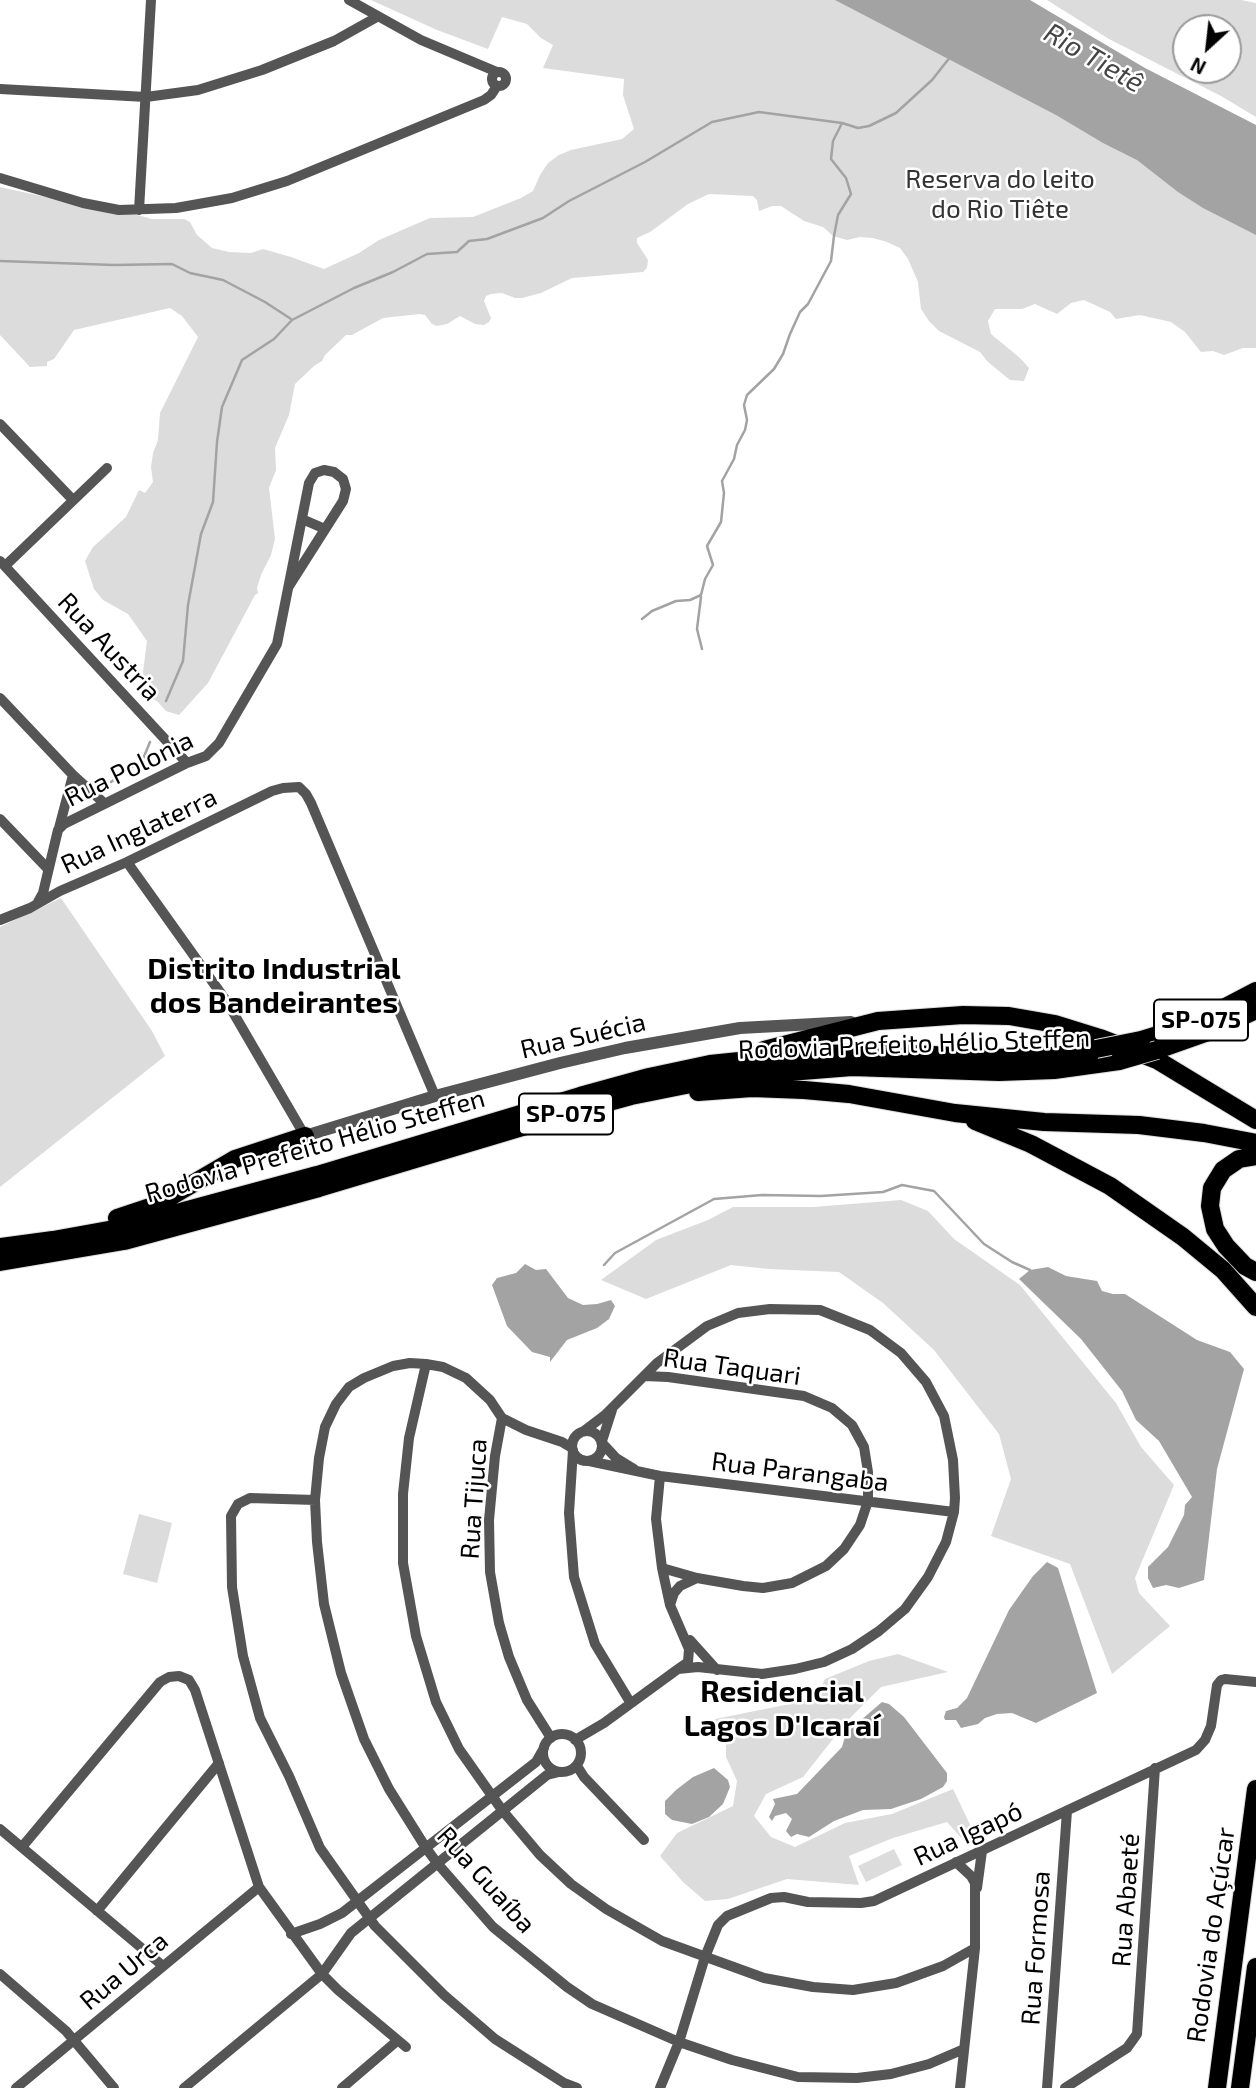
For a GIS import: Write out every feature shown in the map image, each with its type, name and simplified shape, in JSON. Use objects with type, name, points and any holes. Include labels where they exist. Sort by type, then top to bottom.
[{"type":"highway","name":"Rodovia Prefeito Hélio Steffen","points":[[0,1247],[125,1227],[224,1201],[580,1096],[710,1064],[807,1054],[891,1053],[995,1058],[1055,1056],[1141,1040],[1193,1024],[1256,991]]},
{"type":"highway","name":"Rodovia Prefeito Hélio Steffen","points":[[0,1262],[124,1241],[230,1213],[631,1096],[726,1077],[793,1070],[1054,1070],[1119,1061],[1157,1051],[1256,1010]]},
{"type":"highway","points":[[710,1064],[846,1027],[878,1021],[963,1015],[1009,1016],[1055,1024],[1157,1060],[1256,1120]]},
{"type":"highway","points":[[631,1096],[752,1088],[804,1090],[861,1096],[955,1113],[1044,1122],[1139,1125],[1205,1133],[1256,1143]]},
{"type":"highway","points":[[955,1113],[1031,1144],[1110,1186],[1183,1237],[1223,1270],[1256,1307]]},
{"type":"highway","points":[[53,1240],[76,1229],[150,1207],[235,1159],[305,1136]]},
{"type":"highway","points":[[1256,1156],[1239,1159],[1223,1170],[1212,1188],[1209,1206],[1215,1229],[1226,1246],[1245,1266],[1256,1272]]},
{"type":"highway","name":"Rodovia do Açúcar","points":[[1217,2088],[1256,1789]]},
{"type":"highway","name":"Rodovia do Açúcar","points":[[1240,2088],[1256,1966]]},
{"type":"street","points":[[139,210],[151,0]]},
{"type":"street","points":[[0,178],[83,203],[119,210],[176,208],[232,198],[287,181],[484,100],[496,86],[503,85],[506,79],[502,72],[421,40],[349,0]]},
{"type":"street","points":[[0,89],[146,97],[198,90],[334,41],[377,17]]},
{"type":"street","points":[[0,424],[73,500]]},
{"type":"street","points":[[2,563],[107,468]]},
{"type":"street","name":"Rua Polonia","points":[[37,902],[43,893],[58,830],[70,820],[104,803],[206,756],[219,743],[277,643],[309,484],[315,473],[324,470],[334,472],[343,479],[346,489],[343,501],[325,529]]},
{"type":"street","points":[[289,586],[325,529],[302,519]]},
{"type":"street","name":"Rua Austria","points":[[2,563],[187,763]]},
{"type":"street","points":[[0,698],[73,775],[104,803]]},
{"type":"street","points":[[58,830],[73,775]]},
{"type":"street","name":"Rua Inglaterra","points":[[0,920],[272,791],[299,787],[311,803],[435,1096]]},
{"type":"street","points":[[0,819],[48,869]]},
{"type":"street","points":[[127,862],[227,1002],[305,1136]]},
{"type":"street","name":"Rua Suécia","points":[[305,1136],[435,1096],[561,1063],[669,1039],[740,1028],[878,1021]]},
{"type":"street","points":[[630,1702],[594,1644],[574,1577],[569,1494],[574,1438],[613,1406],[657,1363],[707,1326],[738,1313],[769,1308],[820,1310],[870,1329],[901,1353],[926,1382],[944,1416],[953,1460],[954,1512],[946,1542],[928,1577],[905,1609],[852,1649],[824,1662],[762,1674],[698,1667],[678,1669]]},
{"type":"street","points":[[587,1461],[578,1458],[573,1449],[546,1435],[526,1430],[502,1418],[490,1400],[466,1378],[443,1367],[426,1364],[409,1438],[403,1494],[403,1563],[416,1636],[436,1702],[459,1749],[502,1810],[540,1854],[571,1884],[606,1909],[662,1941],[764,1978],[813,1987],[853,1990],[896,1983],[943,1966],[975,1948]]},
{"type":"street","name":"Rua Guaíba","points":[[426,1364],[393,1366],[349,1387],[336,1404],[325,1427],[315,1500],[324,1604],[341,1673],[364,1739],[389,1789],[437,1863],[494,1927],[567,1987],[592,2004],[679,2042],[732,2060],[798,2077],[857,2078],[891,2074],[929,2064],[964,2049]]},
{"type":"street","name":"Rua Taquari","points":[[644,1376],[804,1396],[832,1408],[852,1425],[864,1447],[868,1472],[868,1501]]},
{"type":"street","points":[[569,1494],[576,1473],[587,1461],[598,1457],[613,1406]]},
{"type":"street","name":"Rua Tijuca","points":[[502,1418],[495,1456],[489,1520],[490,1572],[499,1623],[509,1657],[527,1700],[551,1738]]},
{"type":"street","points":[[546,1435],[594,1433],[616,1458],[641,1473]]},
{"type":"street","name":"Rua Parangaba","points":[[587,1461],[660,1476],[954,1512]]},
{"type":"street","points":[[579,1744],[630,1702],[688,1662],[690,1657],[683,1631],[670,1605],[662,1568],[656,1519],[660,1476]]},
{"type":"street","points":[[315,1500],[250,1498],[238,1504],[231,1516],[232,1587],[243,1656],[260,1718],[320,1848],[369,1918],[444,1995],[495,2039],[577,2088]]},
{"type":"street","points":[[662,1568],[697,1578],[764,1588],[792,1583],[826,1566],[844,1549],[860,1525],[868,1501]]},
{"type":"street","points":[[670,1605],[680,1586],[697,1578]]},
{"type":"street","points":[[683,1631],[717,1670]]},
{"type":"street","points":[[22,1847],[160,1682],[179,1675],[189,1680],[195,1690],[259,1887],[322,1974],[402,2044],[342,2088]]},
{"type":"street","name":"Rua Igapó","points":[[660,2088],[679,2042],[705,1957],[718,1926],[727,1916],[771,1898],[784,1897],[808,1902],[874,1901],[1196,1749],[1205,1740],[1211,1726],[1217,1685],[1225,1679],[1256,1682]]},
{"type":"street","points":[[184,2088],[322,1974],[351,1933],[369,1918],[547,1774],[572,1770],[577,1766],[580,1760],[579,1744],[568,1735],[551,1738],[536,1762],[342,1913],[291,1934]]},
{"type":"street","points":[[544,1748],[543,1754],[548,1765],[559,1772]]},
{"type":"street","points":[[97,1911],[219,1763]]},
{"type":"street","points":[[577,1766],[584,1777],[644,1840]]},
{"type":"street","name":"Rua Abaeté","points":[[1065,2088],[1127,2048],[1137,2034],[1155,1768]]},
{"type":"street","name":"Rua Formosa","points":[[1047,2088],[1067,1811]]},
{"type":"street","points":[[0,1829],[163,1966]]},
{"type":"street","points":[[975,1906],[982,1851]]},
{"type":"street","points":[[956,1862],[975,1883],[975,1948],[960,2088]]},
{"type":"street","name":"Rua Urca","points":[[16,2088],[259,1887]]},
{"type":"street","points":[[0,1974],[74,2039],[114,2088]]},
{"type":"green space","name":"Reserva do leito do Rio Tiête","points":[[371,0],[865,0],[1256,215],[1256,348],[1243,348],[1224,355],[1213,351],[1201,352],[1185,332],[1171,322],[1140,315],[1116,319],[1110,312],[1084,300],[1071,303],[1057,314],[1035,304],[1022,309],[995,309],[988,321],[991,334],[1029,368],[1024,381],[1010,380],[980,352],[939,331],[929,321],[921,309],[918,282],[900,248],[873,238],[847,240],[833,236],[823,227],[804,221],[781,206],[759,211],[757,200],[753,196],[709,194],[688,204],[650,232],[637,238],[637,243],[648,260],[647,268],[643,272],[572,278],[541,293],[522,298],[502,293],[491,294],[486,296],[484,301],[491,318],[484,325],[475,324],[460,316],[447,324],[437,326],[420,314],[383,318],[352,335],[346,335],[322,361],[295,384],[289,415],[275,448],[276,470],[269,488],[275,539],[261,575],[258,593],[208,683],[179,715],[166,711],[157,701],[144,695],[147,690],[143,672],[147,641],[128,614],[103,600],[94,589],[85,561],[93,547],[126,517],[139,490],[145,493],[153,482],[151,467],[158,440],[160,413],[198,337],[182,316],[170,308],[74,330],[54,359],[47,362],[47,366],[30,367],[0,335],[0,187],[152,219],[184,219],[190,222],[197,235],[212,248],[251,253],[263,249],[324,269],[359,253],[379,240],[430,218],[473,217],[521,198],[533,191],[548,163],[559,155],[622,139],[634,129],[623,95],[624,79],[543,68],[553,45],[527,24],[502,17],[488,49],[437,30]]},
{"type":"green space","points":[[1047,0],[1241,0],[1256,3],[1256,117],[1197,84],[1242,84],[1242,14],[1172,14],[1172,71],[1109,39]]},
{"type":"green space","points":[[61,898],[152,1031],[165,1056],[0,1187],[0,927]]},
{"type":"green space","points":[[901,1200],[928,1211],[954,1239],[1020,1285],[1116,1403],[1141,1447],[1174,1485],[1135,1578],[1139,1593],[1170,1626],[1112,1674],[1070,1564],[991,1536],[1011,1479],[999,1434],[934,1350],[883,1303],[839,1272],[731,1265],[646,1299],[601,1280],[656,1240],[708,1220],[733,1207],[813,1207]]},
{"type":"green space","points":[[139,1514],[172,1523],[157,1583],[123,1574]]},
{"type":"green space","points":[[898,1654],[948,1672],[881,1687],[848,1720],[803,1777],[766,1794],[754,1816],[771,1837],[795,1847],[845,1823],[892,1814],[953,1789],[975,1835],[963,1840],[947,1822],[893,1838],[849,1856],[859,1885],[787,1879],[728,1899],[705,1901],[683,1882],[660,1856],[677,1833],[733,1806],[737,1781],[726,1757],[726,1743],[715,1719],[815,1699],[825,1679],[869,1661]]},
{"type":"green space","points":[[894,1849],[902,1865],[866,1882],[858,1866]]},
{"type":"water","name":"Rio Tietê","points":[[835,0],[1030,0],[1172,84],[1256,125],[1256,235],[1203,208],[1137,160]]},
{"type":"water","points":[[525,1264],[536,1270],[546,1269],[568,1298],[583,1305],[611,1300],[615,1306],[609,1319],[597,1328],[567,1340],[550,1362],[550,1357],[532,1352],[507,1326],[492,1285],[497,1278],[516,1273]]},
{"type":"water","points":[[1048,1267],[1066,1276],[1097,1281],[1102,1291],[1125,1294],[1197,1340],[1230,1352],[1244,1369],[1217,1469],[1204,1580],[1179,1588],[1166,1585],[1153,1588],[1148,1578],[1148,1567],[1168,1547],[1184,1515],[1185,1505],[1192,1497],[1159,1441],[1136,1420],[1122,1391],[1081,1339],[1019,1279],[1030,1270]]},
{"type":"water","points":[[1047,1562],[1058,1568],[1097,1693],[1036,1723],[1012,1713],[997,1714],[978,1724],[961,1728],[956,1720],[945,1720],[946,1711],[957,1708],[967,1698],[1009,1610],[1033,1576]]},
{"type":"water","points":[[882,1702],[889,1704],[904,1717],[947,1773],[947,1781],[943,1787],[921,1799],[891,1809],[863,1810],[834,1821],[809,1837],[797,1834],[791,1837],[786,1831],[792,1819],[786,1813],[775,1816],[772,1821],[769,1817],[775,1804],[773,1799],[797,1794],[842,1747],[846,1733]]},
{"type":"water","points":[[714,1768],[728,1780],[730,1787],[723,1804],[709,1817],[692,1824],[672,1820],[665,1814],[665,1801],[676,1790],[693,1777]]},
{"type":"waterway","points":[[166,701],[183,661],[188,605],[201,534],[213,502],[222,407],[242,360],[274,339],[292,320],[354,288],[427,254],[457,252],[469,241],[487,239],[543,218],[712,122],[759,112],[842,123],[858,128],[869,126],[896,113],[932,80],[951,56]]},
{"type":"waterway","points":[[642,619],[652,611],[676,601],[690,600],[701,595],[705,579],[713,565],[707,546],[721,522],[724,493],[722,481],[745,430],[747,420],[744,405],[747,395],[774,369],[800,312],[808,304],[831,261],[838,215],[851,194],[846,178],[831,159],[833,141],[842,123]]},
{"type":"waterway","points":[[0,261],[172,264],[190,273],[223,280],[291,319]]},
{"type":"waterway","points":[[701,597],[697,629],[702,649]]},
{"type":"waterway","points":[[111,782],[143,759],[150,742]]},
{"type":"waterway","points":[[604,1265],[615,1253],[714,1199],[883,1192],[902,1185],[934,1191],[984,1244],[1030,1270]]},
{"type":"district","name":"Distrito Industrial dos Bandeirantes","points":[[274,986]]},
{"type":"district","name":"Residencial Lagos D'Icaraí","points":[[782,1709]]}]
